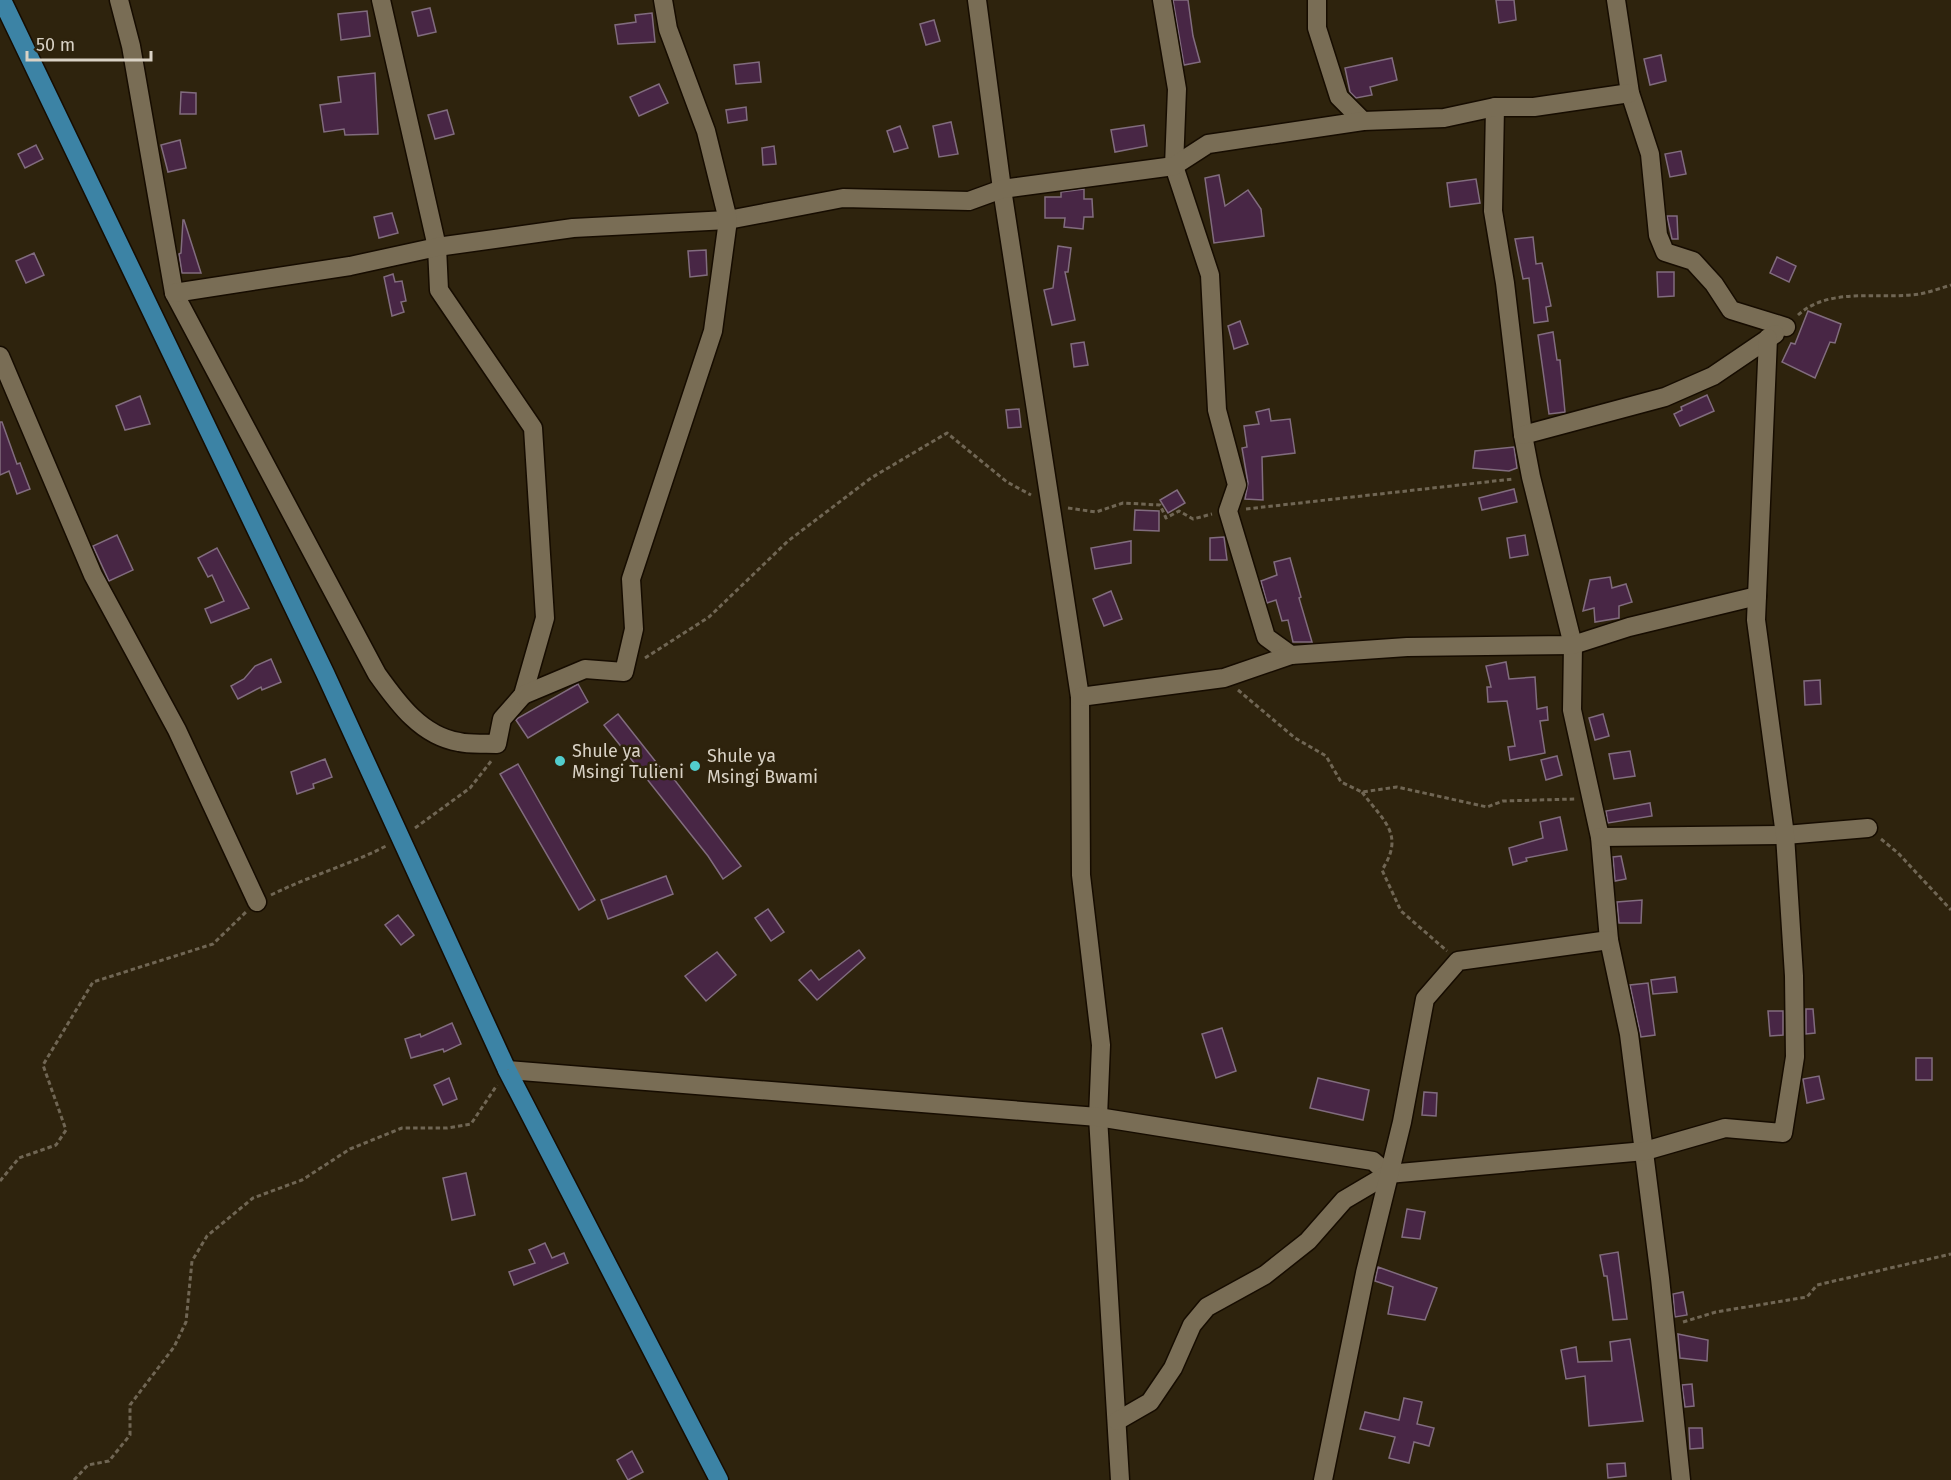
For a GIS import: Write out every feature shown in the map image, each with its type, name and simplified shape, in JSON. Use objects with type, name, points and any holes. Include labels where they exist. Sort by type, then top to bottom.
[{"type":"main road","points":[[2,0],[329,683],[507,1070],[719,1480]]},
{"type":"street","points":[[119,0],[131,46],[174,293],[377,674],[405,712],[435,733],[458,742],[497,744],[502,719],[524,695],[585,669],[624,672],[634,629],[631,579],[713,331],[728,220],[706,131],[668,29],[663,0]]},
{"type":"street","points":[[381,0],[437,247],[439,290],[533,428],[545,618],[524,695]]},
{"type":"street","points":[[977,0],[1002,189],[1080,697],[1081,875],[1101,1045],[1098,1117],[1120,1480]]},
{"type":"street","points":[[1162,0],[1177,89],[1174,166],[1210,275],[1217,410],[1237,485],[1228,511],[1266,637],[1291,655]]},
{"type":"street","points":[[1317,0],[1317,28],[1339,97],[1363,121]]},
{"type":"street","points":[[1616,0],[1630,93],[1650,154],[1658,235],[1665,252],[1693,261],[1731,310],[1786,327]]},
{"type":"street","points":[[174,293],[350,267],[437,247],[573,228],[728,220],[843,198],[969,201],[1002,189],[1174,166],[1208,144],[1363,121],[1444,118],[1495,107],[1534,107],[1630,93]]},
{"type":"street","points":[[1495,107],[1493,211],[1505,283],[1523,435],[1531,477],[1573,645],[1572,710],[1600,837],[1609,940],[1629,1034],[1645,1151],[1681,1480]]},
{"type":"street","points":[[1523,435],[1665,397],[1713,376],[1786,327]]},
{"type":"street","points":[[1118,1421],[1150,1402],[1173,1368],[1192,1325],[1208,1307],[1265,1275],[1308,1241],[1344,1200],[1388,1174],[1645,1151],[1725,1128],[1783,1133],[1795,1057],[1794,976],[1785,835],[1756,620],[1768,338]]},
{"type":"street","points":[[0,356],[93,575],[177,730],[257,902]]},
{"type":"street","points":[[1080,697],[1224,678],[1291,655],[1407,647],[1573,645],[1629,627],[1757,596]]},
{"type":"street","points":[[1600,837],[1785,835],[1868,828]]},
{"type":"street","points":[[1323,1480],[1388,1174],[1402,1122],[1425,999],[1458,961],[1609,940]]},
{"type":"street","points":[[507,1070],[1098,1117],[1373,1161],[1388,1174]]},
{"type":"path","points":[[1786,327],[1807,307],[1844,296],[1921,294],[1951,285]]},
{"type":"path","points":[[1224,678],[1295,738],[1326,756],[1341,782],[1362,792],[1393,835],[1391,854],[1382,870],[1401,911],[1458,961]]},
{"type":"path","points":[[1362,792],[1397,787],[1486,807],[1503,801],[1592,799]]},
{"type":"path","points":[[1868,828],[1898,853],[1951,910]]},
{"type":"path","points":[[0,1181],[19,1158],[56,1145],[66,1130],[43,1065],[93,982],[213,944],[257,902]]},
{"type":"path","points":[[74,1480],[88,1465],[109,1461],[130,1435],[130,1406],[174,1347],[186,1322],[192,1262],[207,1236],[253,1198],[302,1180],[350,1149],[402,1128],[471,1124],[507,1070]]},
{"type":"path","points":[[1664,1328],[1716,1312],[1808,1297],[1817,1285],[1951,1254]]},
{"type":"building","points":[[1173,0],[1188,0],[1193,36],[1200,62],[1184,65]]},
{"type":"building","points":[[1496,0],[1514,0],[1516,20],[1499,23]]},
{"type":"building","points":[[430,8],[436,32],[418,36],[412,12]]},
{"type":"building","points":[[367,11],[370,36],[341,40],[338,14]]},
{"type":"building","points":[[652,13],[655,42],[618,44],[615,25],[636,22],[635,15]]},
{"type":"building","points":[[934,20],[940,41],[926,45],[920,24]]},
{"type":"building","points":[[1661,55],[1666,81],[1650,85],[1644,59]]},
{"type":"building","points":[[1392,58],[1397,80],[1370,87],[1372,95],[1356,98],[1350,92],[1345,68]]},
{"type":"building","points":[[759,62],[761,82],[736,84],[734,65]]},
{"type":"building","points":[[375,73],[378,134],[345,135],[344,129],[324,132],[320,105],[341,102],[338,77]]},
{"type":"building","points":[[659,84],[668,103],[639,116],[630,97]]},
{"type":"building","points":[[181,92],[196,93],[196,114],[180,114]]},
{"type":"building","points":[[746,107],[747,120],[728,123],[726,110]]},
{"type":"building","points":[[447,110],[454,134],[435,139],[428,115]]},
{"type":"building","points":[[951,122],[958,154],[939,157],[933,126]]},
{"type":"building","points":[[1144,125],[1147,146],[1115,152],[1111,130]]},
{"type":"building","points":[[900,126],[908,148],[894,152],[887,131]]},
{"type":"building","points":[[180,140],[186,168],[168,172],[161,145]]},
{"type":"building","points":[[36,145],[43,159],[25,168],[18,154]]},
{"type":"building","points":[[774,146],[776,164],[763,165],[762,148]]},
{"type":"building","points":[[1681,151],[1686,174],[1670,177],[1665,154]]},
{"type":"building","points":[[1219,175],[1225,206],[1248,190],[1261,209],[1264,236],[1214,243],[1205,178]]},
{"type":"building","points":[[1476,179],[1480,203],[1450,207],[1447,183]]},
{"type":"building","points":[[1084,189],[1084,199],[1092,199],[1093,217],[1084,217],[1083,229],[1064,227],[1065,218],[1045,218],[1045,197],[1061,197],[1061,192]]},
{"type":"building","points":[[392,213],[398,233],[379,238],[374,217]]},
{"type":"building","points":[[1667,216],[1677,216],[1678,239],[1672,239]]},
{"type":"building","points":[[183,220],[201,273],[182,273],[179,254],[181,253]]},
{"type":"building","points":[[1533,237],[1536,264],[1542,263],[1551,306],[1546,307],[1548,321],[1534,323],[1529,278],[1523,279],[1515,239]]},
{"type":"building","points":[[1058,246],[1071,248],[1068,272],[1065,272],[1075,320],[1052,325],[1044,290],[1053,288]]},
{"type":"building","points":[[706,250],[707,275],[690,277],[688,251]]},
{"type":"building","points":[[34,253],[44,275],[26,283],[16,261]]},
{"type":"building","points":[[1777,257],[1796,266],[1789,282],[1770,273]]},
{"type":"building","points":[[1657,272],[1674,272],[1674,296],[1658,297]]},
{"type":"building","points":[[393,274],[395,282],[402,281],[406,301],[401,302],[404,312],[392,316],[384,277]]},
{"type":"building","points":[[1808,311],[1841,324],[1835,343],[1830,342],[1815,378],[1782,362],[1791,343],[1795,344]]},
{"type":"building","points":[[1240,321],[1248,344],[1234,349],[1228,326]]},
{"type":"building","points":[[1553,332],[1557,360],[1560,360],[1565,412],[1549,414],[1538,335]]},
{"type":"building","points":[[1084,342],[1088,365],[1074,367],[1071,344]]},
{"type":"building","points":[[1707,395],[1714,411],[1680,426],[1674,414],[1682,410],[1681,407]]},
{"type":"building","points":[[140,396],[150,424],[125,430],[116,406]]},
{"type":"building","points":[[1019,409],[1021,427],[1008,428],[1006,410]]},
{"type":"building","points":[[1269,409],[1271,421],[1290,419],[1295,453],[1262,457],[1263,500],[1245,499],[1248,483],[1242,448],[1247,447],[1244,426],[1259,424],[1256,412]]},
{"type":"building","points":[[0,422],[2,422],[17,464],[20,463],[30,489],[17,494],[9,471],[0,475]]},
{"type":"building","points":[[1514,447],[1517,468],[1509,471],[1473,468],[1475,451]]},
{"type":"building","points":[[1514,489],[1517,502],[1482,510],[1479,498]]},
{"type":"building","points":[[1177,490],[1185,503],[1168,513],[1160,500]]},
{"type":"building","points":[[1135,510],[1159,511],[1159,531],[1134,530]]},
{"type":"building","points":[[117,535],[133,570],[109,581],[93,546]]},
{"type":"building","points":[[1525,535],[1528,555],[1510,558],[1507,538]]},
{"type":"building","points":[[1224,537],[1227,560],[1210,560],[1210,538]]},
{"type":"building","points":[[1131,541],[1131,563],[1095,569],[1091,548]]},
{"type":"building","points":[[217,548],[249,608],[211,623],[205,609],[224,601],[212,575],[208,577],[198,558]]},
{"type":"building","points":[[1290,558],[1312,642],[1293,642],[1288,620],[1282,621],[1276,600],[1267,603],[1261,581],[1277,575],[1274,562]]},
{"type":"building","points":[[1610,577],[1612,588],[1626,584],[1632,602],[1619,606],[1619,618],[1595,622],[1594,608],[1583,611],[1590,580]]},
{"type":"building","points":[[1111,591],[1122,619],[1104,626],[1093,599]]},
{"type":"building","points":[[271,659],[281,682],[262,690],[261,687],[238,699],[231,686],[244,679],[255,666]]},
{"type":"building","points":[[1506,662],[1509,679],[1535,677],[1537,709],[1547,707],[1548,720],[1540,721],[1545,753],[1510,760],[1508,747],[1515,746],[1507,701],[1488,702],[1487,687],[1491,687],[1486,666]]},
{"type":"building","points":[[1820,680],[1821,704],[1805,705],[1804,681]]},
{"type":"building","points":[[578,684],[588,702],[528,738],[516,720]]},
{"type":"building","points":[[618,714],[667,776],[670,774],[741,866],[723,879],[708,856],[604,725]]},
{"type":"building","points":[[1603,714],[1609,736],[1595,740],[1589,718]]},
{"type":"building","points":[[1630,751],[1635,776],[1614,779],[1609,754]]},
{"type":"building","points":[[1557,756],[1562,775],[1546,780],[1541,760]]},
{"type":"building","points":[[325,759],[332,777],[313,784],[314,788],[297,794],[291,772]]},
{"type":"building","points":[[518,764],[595,900],[579,910],[500,774]]},
{"type":"building","points":[[1650,803],[1652,816],[1608,823],[1606,811]]},
{"type":"building","points":[[1560,817],[1567,850],[1526,858],[1527,861],[1513,865],[1509,848],[1543,838],[1540,822]]},
{"type":"building","points":[[1621,856],[1626,879],[1615,881],[1613,857]]},
{"type":"building","points":[[666,876],[673,894],[608,919],[601,900]]},
{"type":"building","points":[[1642,900],[1641,923],[1619,923],[1617,902]]},
{"type":"building","points":[[768,909],[784,932],[771,941],[755,918]]},
{"type":"building","points":[[398,915],[414,935],[401,945],[385,925]]},
{"type":"building","points":[[859,950],[865,958],[817,1000],[799,980],[811,970],[819,980]]},
{"type":"building","points":[[717,952],[736,975],[706,1001],[685,976]]},
{"type":"building","points":[[1675,977],[1677,992],[1653,994],[1651,980]]},
{"type":"building","points":[[1648,983],[1655,1035],[1641,1037],[1630,985]]},
{"type":"building","points":[[1806,1009],[1813,1009],[1815,1033],[1806,1034]]},
{"type":"building","points":[[1768,1011],[1783,1011],[1783,1035],[1770,1036]]},
{"type":"building","points":[[452,1023],[461,1044],[444,1052],[443,1049],[411,1058],[405,1039],[420,1034],[421,1037]]},
{"type":"building","points":[[1222,1028],[1236,1071],[1216,1078],[1202,1034]]},
{"type":"building","points":[[1916,1058],[1932,1058],[1932,1080],[1916,1080]]},
{"type":"building","points":[[1819,1076],[1824,1099],[1807,1103],[1803,1079]]},
{"type":"building","points":[[449,1078],[457,1099],[443,1105],[434,1085]]},
{"type":"building","points":[[1318,1078],[1369,1090],[1363,1120],[1310,1108]]},
{"type":"building","points":[[1424,1092],[1437,1093],[1436,1116],[1422,1115]]},
{"type":"building","points":[[466,1173],[475,1215],[452,1220],[443,1178]]},
{"type":"building","points":[[1407,1209],[1425,1212],[1420,1239],[1402,1237]]},
{"type":"building","points":[[545,1243],[552,1258],[564,1253],[568,1263],[514,1285],[509,1272],[535,1263],[529,1250]]},
{"type":"building","points":[[1618,1252],[1627,1319],[1613,1320],[1607,1276],[1604,1276],[1600,1255]]},
{"type":"building","points":[[1378,1267],[1437,1288],[1425,1320],[1388,1314],[1393,1287],[1375,1281]]},
{"type":"building","points":[[1683,1292],[1687,1315],[1675,1317],[1673,1294]]},
{"type":"building","points":[[1678,1334],[1708,1340],[1707,1361],[1680,1358]]},
{"type":"building","points":[[1630,1339],[1643,1421],[1589,1426],[1585,1376],[1566,1379],[1561,1350],[1576,1347],[1578,1362],[1612,1361],[1610,1342]]},
{"type":"building","points":[[1692,1384],[1694,1406],[1685,1407],[1682,1385]]},
{"type":"building","points":[[1404,1398],[1422,1402],[1417,1424],[1434,1428],[1429,1446],[1414,1442],[1409,1463],[1389,1458],[1395,1437],[1360,1429],[1365,1412],[1399,1420]]},
{"type":"building","points":[[1689,1428],[1702,1428],[1703,1448],[1690,1449]]},
{"type":"building","points":[[632,1451],[643,1472],[628,1480],[617,1460]]},
{"type":"building","points":[[1625,1463],[1626,1476],[1608,1478],[1607,1464]]},
{"type":"place","name":"Shule ya Msingi Tulieni","points":[[560,761]]},
{"type":"place","name":"Shule ya Msingi Bwami","points":[[695,766]]}]
